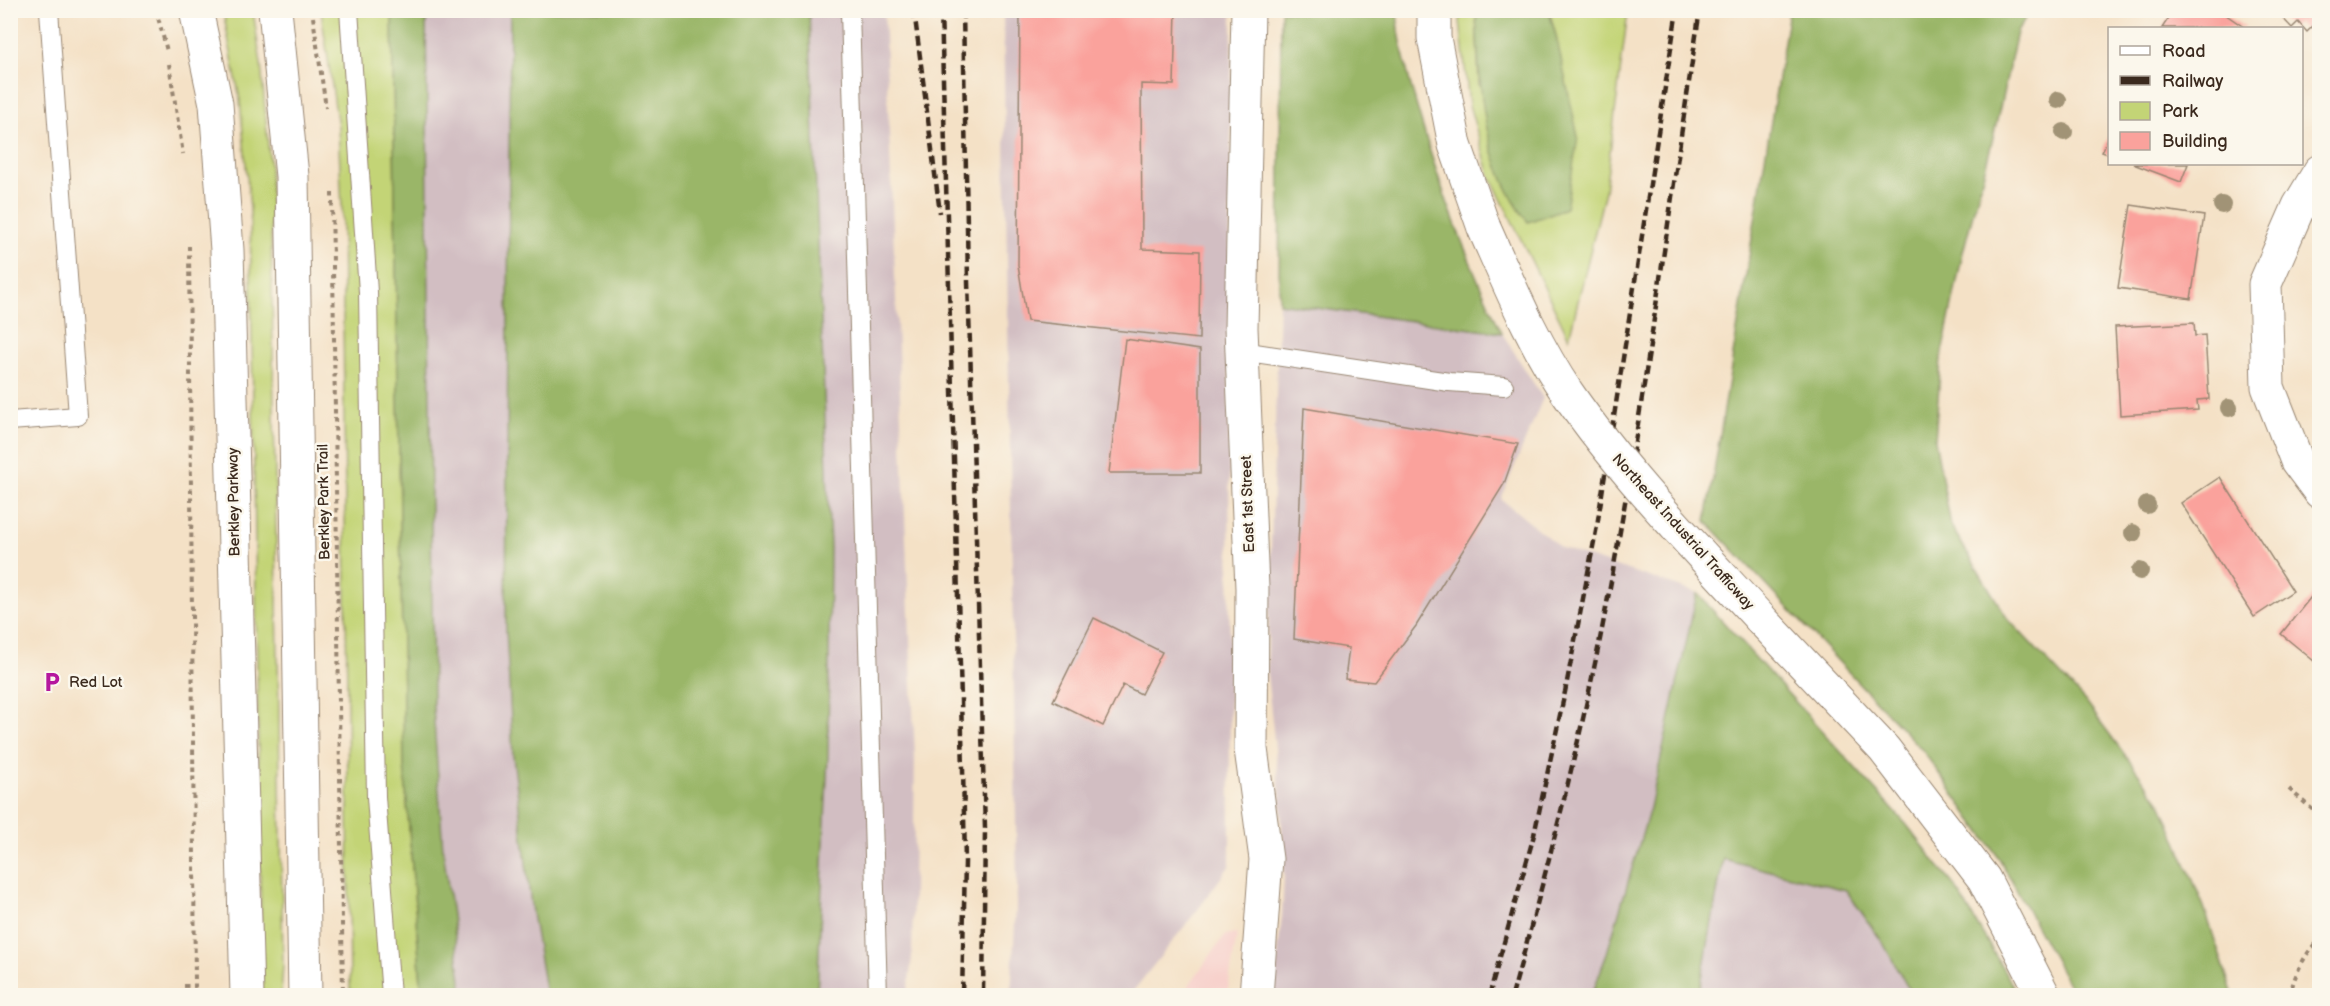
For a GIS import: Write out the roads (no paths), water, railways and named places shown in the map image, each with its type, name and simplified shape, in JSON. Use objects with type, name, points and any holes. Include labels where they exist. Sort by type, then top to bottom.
[{"type":"street","name":"Berkley Parkway","points":[[196,10],[216,104],[227,250],[247,996]]},
{"type":"street","points":[[275,10],[292,176],[305,996]]},
{"type":"street","name":"East 1st Street","points":[[1248,10],[1242,351],[1252,588],[1251,748],[1266,859],[1256,996]]},
{"type":"street","name":"Northeast Industrial Trafficway","points":[[1434,10],[1434,38],[1455,145],[1484,228],[1523,315],[1567,393],[1624,469],[1884,749],[1984,879],[2044,996]]},
{"type":"street","points":[[2319,171],[2299,207],[2265,284],[2268,387],[2297,461],[2319,492]]},
{"type":"lane","points":[[10,421],[78,416],[49,10]]},
{"type":"lane","points":[[349,10],[368,292],[376,797],[391,996]]},
{"type":"lane","points":[[850,10],[878,996]]},
{"type":"lane","points":[[1242,351],[1449,382],[1504,386]]},
{"type":"railway","points":[[914,10],[940,213]]},
{"type":"railway","points":[[941,10],[965,862],[962,996]]},
{"type":"railway","points":[[963,10],[968,281],[985,828],[983,996]]},
{"type":"railway","points":[[1489,996],[1534,835],[1565,692],[1597,526],[1677,10]]},
{"type":"railway","points":[[1512,996],[1564,801],[1607,603],[1645,381],[1700,10]]},
{"type":"place","name":"Red Lot","points":[[52,682]]}]
